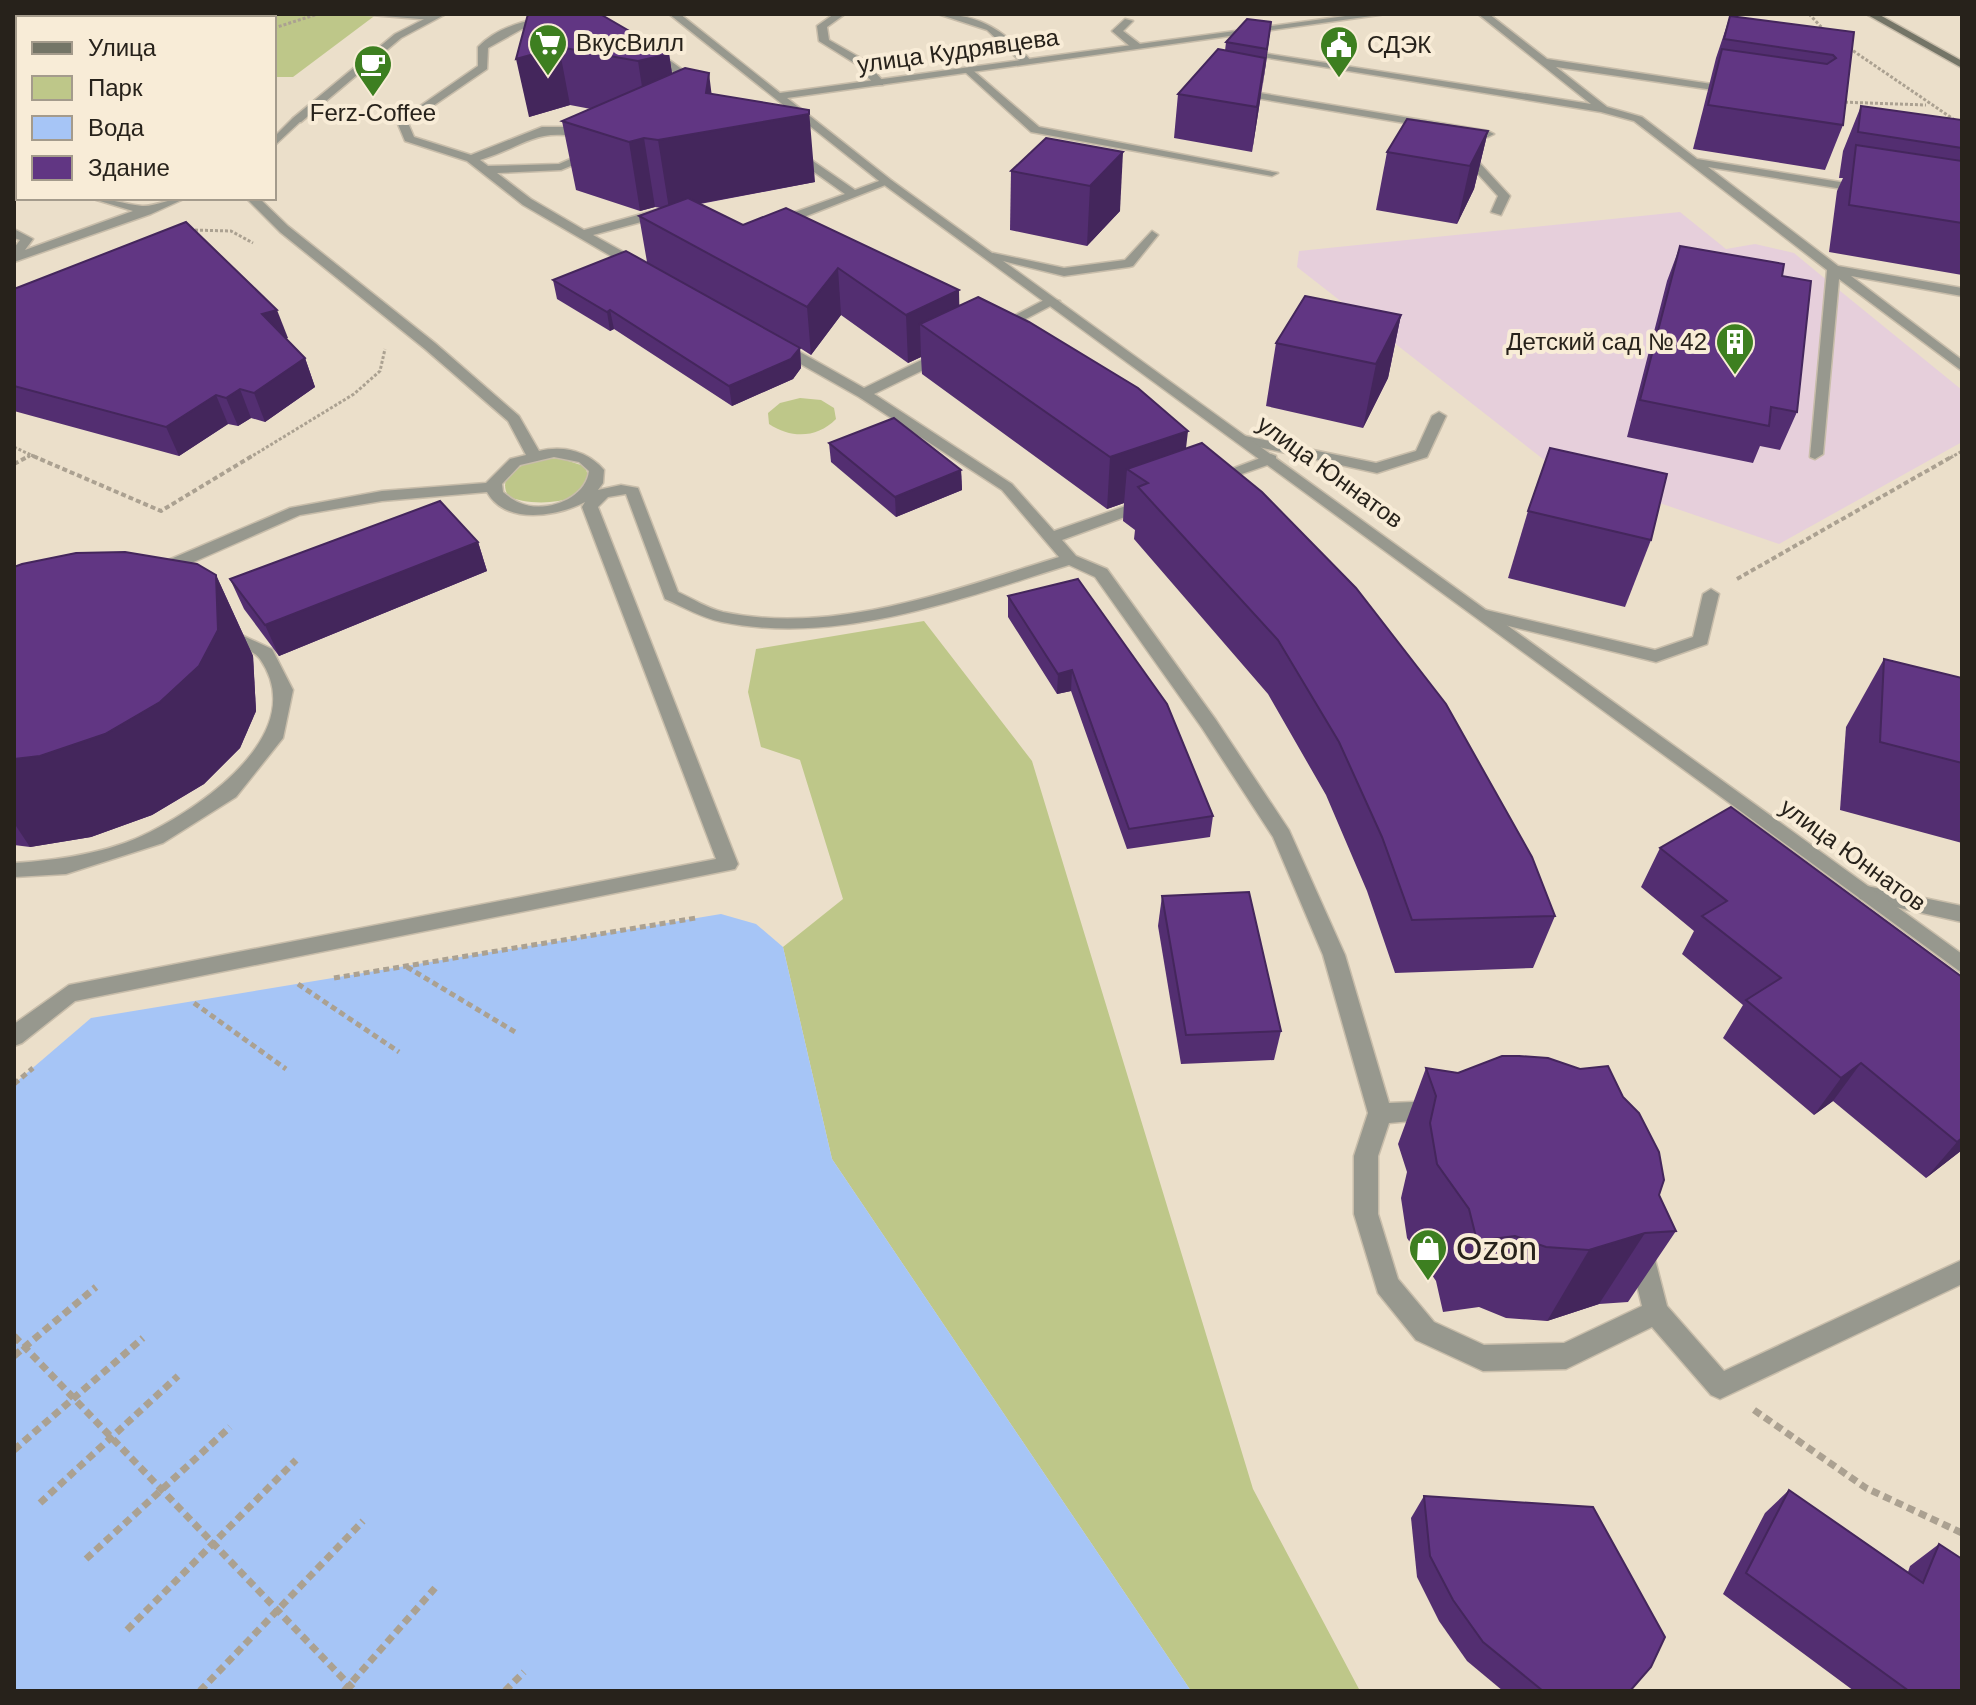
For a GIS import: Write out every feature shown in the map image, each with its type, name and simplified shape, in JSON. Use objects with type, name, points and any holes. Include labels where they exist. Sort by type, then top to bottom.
[{"type":"main road","points":[[1871,14],[1962,65]]},
{"type":"street","points":[[364,14],[437,16]]},
{"type":"street","points":[[590,14],[523,27],[492,37],[483,47],[483,67],[423,104],[402,122],[409,139],[471,159],[527,202],[649,272]]},
{"type":"street","name":"улица Юннатов","points":[[674,14],[887,182],[1486,615],[1962,965]]},
{"type":"street","points":[[840,14],[822,26],[824,41],[860,62],[879,83]]},
{"type":"street","points":[[943,14],[979,20],[992,26],[1027,62]]},
{"type":"street","name":"улица Кудрявцева","points":[[779,96],[1381,14]]},
{"type":"street","points":[[1483,14],[1603,109]]},
{"type":"street","points":[[276,141],[353,70],[398,36],[437,16]]},
{"type":"street","points":[[1128,21],[1117,31],[1136,46]]},
{"type":"street","points":[[1248,30],[1227,51],[1603,109],[1638,119],[1962,367]]},
{"type":"street","points":[[649,50],[716,99]]},
{"type":"street","points":[[1540,61],[1751,92]]},
{"type":"street","points":[[969,70],[1053,147]]},
{"type":"street","points":[[1225,91],[1488,134]]},
{"type":"street","points":[[276,119],[297,120]]},
{"type":"street","points":[[1439,126],[1504,196],[1497,212]]},
{"type":"street","points":[[471,159],[493,153],[527,133],[541,130],[569,130],[594,138],[609,135]]},
{"type":"street","points":[[1035,130],[1272,173]]},
{"type":"street","points":[[485,170],[545,169],[571,164],[592,154],[596,149],[594,138]]},
{"type":"street","points":[[779,142],[855,195]]},
{"type":"street","points":[[1694,162],[1883,192]]},
{"type":"street","points":[[761,226],[786,222],[887,182]]},
{"type":"street","points":[[104,200],[147,211]]},
{"type":"street","points":[[14,257],[175,200]]},
{"type":"street","points":[[254,200],[284,229],[430,346],[514,419],[534,455]]},
{"type":"street","points":[[581,234],[656,214],[682,219]]},
{"type":"street","points":[[14,233],[27,239],[14,257]]},
{"type":"street","points":[[993,257],[1064,272],[1129,263],[1152,235]]},
{"type":"street","points":[[1834,269],[1962,292]]},
{"type":"street","points":[[1815,454],[1834,269]]},
{"type":"street","points":[[985,335],[1053,301]]},
{"type":"street","points":[[770,341],[864,394],[1007,487],[1070,559],[1101,573],[1209,724],[1282,835],[1334,955],[1380,1113],[1366,1156],[1366,1214],[1387,1285],[1425,1331],[1483,1358],[1566,1356],[1656,1312]]},
{"type":"street","points":[[864,394],[958,348]]},
{"type":"street","points":[[1245,440],[1377,468],[1422,454],[1439,416]]},
{"type":"street","points":[[586,501],[599,479],[598,468],[588,459],[573,454],[534,455],[502,471],[495,487],[495,494],[504,503],[519,509],[550,509],[586,501],[622,488],[633,491],[671,595],[719,616],[783,625],[917,606],[1070,559]]},
{"type":"street","points":[[1195,486],[1271,459]]},
{"type":"street","points":[[171,593],[148,576],[296,511],[382,496],[495,487]]},
{"type":"street","points":[[1051,538],[1166,496]]},
{"type":"street","points":[[14,1037],[69,994],[728,864],[586,501]]},
{"type":"street","points":[[1486,615],[1656,656],[1701,640],[1711,594]]},
{"type":"street","points":[[14,870],[66,867],[156,838],[229,792],[274,738],[284,690],[266,653],[241,638],[206,625]]},
{"type":"street","points":[[1867,894],[1962,914]]},
{"type":"street","points":[[1380,1113],[1456,1110]]},
{"type":"street","points":[[1630,1226],[1645,1262],[1656,1312],[1720,1386],[1962,1272]]},
{"type":"path","points":[[276,27],[318,14]]},
{"type":"path","points":[[1809,14],[1829,34]]},
{"type":"path","points":[[1842,43],[1962,125]]},
{"type":"path","points":[[1826,101],[1929,105]]},
{"type":"path","points":[[188,230],[231,231],[264,250]]},
{"type":"path","points":[[14,447],[161,511],[354,394],[380,371],[387,351],[379,341]]},
{"type":"path","points":[[1711,594],[1962,451]]},
{"type":"path","points":[[14,464],[31,455]]},
{"type":"path","points":[[329,979],[696,918]]},
{"type":"path","points":[[406,966],[515,1032]]},
{"type":"path","points":[[283,987],[314,982]]},
{"type":"path","points":[[298,984],[399,1052]]},
{"type":"path","points":[[178,1004],[208,1000]]},
{"type":"path","points":[[193,1002],[286,1069]]},
{"type":"path","points":[[14,1084],[36,1065]]},
{"type":"path","points":[[14,1356],[96,1287]]},
{"type":"path","points":[[14,1336],[355,1691]]},
{"type":"path","points":[[14,1450],[143,1338]]},
{"type":"path","points":[[40,1503],[178,1376]]},
{"type":"path","points":[[1720,1386],[1866,1488],[1962,1533]]},
{"type":"path","points":[[86,1559],[230,1427]]},
{"type":"path","points":[[127,1630],[296,1460]]},
{"type":"path","points":[[200,1691],[363,1521]]},
{"type":"path","points":[[344,1691],[435,1588]]},
{"type":"path","points":[[505,1691],[524,1672]]},
{"type":"shaded area","points":[[1680,212],[1726,249],[1755,244],[1794,253],[1962,390],[1962,442],[1779,544],[1552,466],[1297,267],[1299,251]]},
{"type":"green space","points":[[14,14],[377,14],[293,77],[276,77],[276,16],[16,16],[14,105]]},
{"type":"green space","points":[[800,398],[821,400],[834,408],[836,419],[821,430],[804,434],[786,432],[769,424],[768,413],[780,403]]},
{"type":"green space","points":[[559,458],[584,466],[588,479],[585,489],[576,496],[533,502],[508,496],[505,486],[512,471],[540,460]]},
{"type":"green space","points":[[924,621],[1032,761],[1253,1489],[1360,1691],[1191,1691],[832,1159],[783,947],[843,899],[800,760],[761,747],[748,692],[756,649]]},
{"type":"water","points":[[721,914],[756,924],[783,947],[832,1159],[1191,1691],[14,1691],[14,1084],[91,1018]]},
{"type":"building","points":[[528,14],[600,14],[669,54],[638,61],[559,47],[516,59]]},
{"type":"building","points":[[1730,16],[1854,32],[1843,125],[1708,105],[1722,49],[1827,64],[1836,58],[1833,55],[1724,39]]},
{"type":"building","points":[[1247,19],[1271,22],[1267,49],[1226,42]]},
{"type":"building","points":[[1218,49],[1265,58],[1257,107],[1178,94]]},
{"type":"building","points":[[685,68],[709,73],[706,93],[809,110],[809,114],[658,140],[644,138],[629,142],[562,121]]},
{"type":"building","points":[[1861,106],[1962,120],[1962,148],[1858,132]]},
{"type":"building","points":[[1407,119],[1488,131],[1470,166],[1387,152]]},
{"type":"building","points":[[1046,138],[1123,152],[1090,186],[1011,171]]},
{"type":"building","points":[[1856,145],[1962,161],[1962,223],[1849,205]]},
{"type":"building","points":[[688,198],[743,225],[786,208],[959,290],[906,315],[838,268],[807,307],[639,216]]},
{"type":"building","points":[[186,222],[277,310],[262,314],[305,358],[254,393],[240,389],[226,398],[216,395],[166,427],[14,386],[14,289]]},
{"type":"building","points":[[1680,246],[1784,264],[1782,276],[1811,281],[1797,412],[1771,407],[1769,426],[1640,400]]},
{"type":"building","points":[[626,251],[800,348],[791,359],[729,386],[610,310],[607,312],[553,280]]},
{"type":"building","points":[[1305,296],[1401,315],[1376,364],[1276,343]]},
{"type":"building","points":[[978,297],[1029,322],[1138,388],[1188,431],[1110,457],[920,324]]},
{"type":"building","points":[[894,418],[961,470],[895,497],[829,443]]},
{"type":"building","points":[[1202,443],[1262,492],[1356,588],[1446,704],[1532,857],[1555,916],[1412,920],[1382,837],[1339,742],[1278,640],[1138,487],[1148,483],[1127,469]]},
{"type":"building","points":[[1550,448],[1667,474],[1651,540],[1528,511]]},
{"type":"building","points":[[440,501],[478,542],[265,625],[230,579]]},
{"type":"building","points":[[125,552],[197,564],[216,575],[218,630],[199,666],[160,702],[105,734],[40,756],[14,759],[14,567],[76,553]]},
{"type":"building","points":[[1078,579],[1167,704],[1213,816],[1129,829],[1072,670],[1058,674],[1008,596]]},
{"type":"building","points":[[1884,659],[1962,678],[1962,763],[1880,742]]},
{"type":"building","points":[[1731,807],[1962,977],[1962,1138],[1957,1142],[1861,1063],[1841,1078],[1746,1000],[1781,978],[1702,916],[1727,901],[1660,848]]},
{"type":"building","points":[[1249,892],[1281,1031],[1186,1035],[1162,896]]},
{"type":"building","points":[[1502,1056],[1548,1058],[1580,1069],[1608,1066],[1623,1097],[1639,1113],[1659,1152],[1664,1180],[1659,1195],[1676,1231],[1645,1233],[1589,1250],[1546,1247],[1515,1236],[1477,1241],[1469,1209],[1437,1164],[1430,1123],[1436,1096],[1426,1068],[1458,1073]]},
{"type":"building","points":[[1789,1490],[1923,1583],[1939,1544],[1962,1559],[1962,1691],[1909,1691],[1746,1573]]},
{"type":"building","points":[[1424,1496],[1593,1507],[1665,1637],[1651,1667],[1630,1691],[1543,1691],[1483,1642],[1453,1600],[1430,1556]]},
{"type":"place","name":"ВкусВилл","points":[[548,77]]},
{"type":"place","name":"СДЭК","points":[[1339,79]]},
{"type":"place","name":"Ferz-Coffee","points":[[373,98]]},
{"type":"place","name":"Детский сад № 42","points":[[1735,376]]},
{"type":"place","name":"Ozon","points":[[1428,1282]]}]
